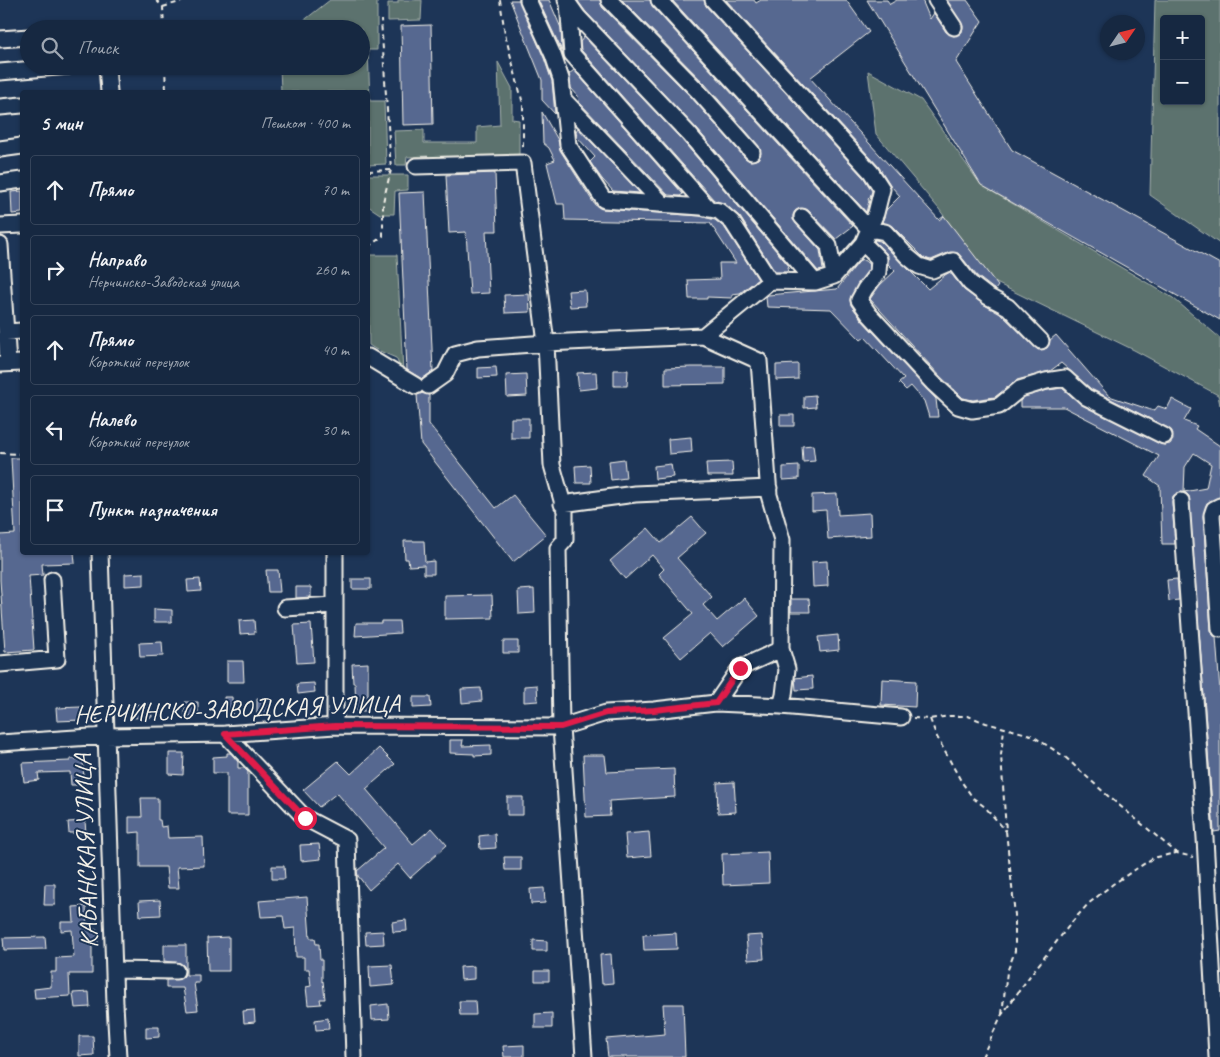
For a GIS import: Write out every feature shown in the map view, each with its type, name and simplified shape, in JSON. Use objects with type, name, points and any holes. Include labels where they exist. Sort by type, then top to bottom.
[{"type":"street","points":[[528,0],[557,65],[561,79],[568,145],[604,200],[663,204],[719,211],[732,222],[770,281]]},
{"type":"street","points":[[609,0],[698,91],[752,152]]},
{"type":"street","points":[[658,0],[866,236],[879,259],[878,272],[859,300],[869,314],[933,383],[958,406],[972,410],[999,406],[1020,389],[1046,381],[1065,378],[1086,397],[1164,436]]},
{"type":"street","points":[[703,336],[770,281],[815,282],[834,276],[866,236],[876,213],[882,189],[871,172],[713,0]]},
{"type":"street","points":[[936,0],[954,26]]},
{"type":"street","points":[[568,1],[572,54],[709,209]]},
{"type":"street","points":[[568,1],[578,17],[689,134],[815,282]]},
{"type":"street","points":[[0,38],[20,37]]},
{"type":"street","points":[[557,65],[572,54]]},
{"type":"street","points":[[0,72],[20,70]]},
{"type":"street","points":[[108,75],[109,90]]},
{"type":"street","points":[[563,99],[663,204]]},
{"type":"street","points":[[0,107],[20,105]]},
{"type":"street","points":[[0,148],[20,146]]},
{"type":"street","points":[[416,166],[524,163],[546,344],[552,465],[565,510],[565,540],[558,548],[561,727],[584,1057]]},
{"type":"street","points":[[0,182],[20,180]]},
{"type":"street","points":[[802,217],[829,246],[834,276]]},
{"type":"street","points":[[0,226],[20,225]]},
{"type":"street","points":[[866,236],[885,232],[919,266],[932,270],[952,261],[970,283],[987,296],[1008,307],[1041,341]]},
{"type":"street","points":[[0,245],[10,363]]},
{"type":"street","points":[[6,332],[20,331]]},
{"type":"street","points":[[370,358],[422,386],[445,374],[455,354],[478,348],[703,336],[759,361],[769,488],[782,540],[781,650],[787,669],[781,706]]},
{"type":"street","points":[[562,504],[634,494],[769,488]]},
{"type":"street","points":[[1181,501],[1213,837],[1207,861],[1217,1057]]},
{"type":"street","points":[[1220,506],[1214,509],[1212,515],[1220,629]]},
{"type":"street","name":"КАБАНСКАЯ УЛИЦА","points":[[100,555],[118,1057]]},
{"type":"street","points":[[335,555],[335,726]]},
{"type":"street","points":[[0,664],[57,659],[52,580]]},
{"type":"street","points":[[285,608],[335,605]]},
{"type":"street","points":[[716,703],[740,668],[781,650]]},
{"type":"street","name":"НЕРЧИНСКО-ЗАВОДСКАЯ УЛИЦА","points":[[0,742],[106,736],[225,734],[335,726],[561,727],[606,713],[716,703],[781,706],[901,717]]},
{"type":"street","points":[[225,734],[305,818],[347,840],[354,1057]]},
{"type":"street","points":[[114,970],[176,971]]},
{"type":"path","points":[[156,0],[163,7],[164,20]]},
{"type":"path","points":[[163,7],[186,0]]},
{"type":"path","points":[[500,0],[505,34],[523,104],[524,163]]},
{"type":"path","points":[[370,246],[383,236],[383,202],[391,170],[381,20]]},
{"type":"path","points":[[165,75],[166,90]]},
{"type":"path","points":[[370,171],[391,170]]},
{"type":"path","points":[[0,452],[20,454]]},
{"type":"path","points":[[901,717],[930,719],[968,716],[986,724],[1031,735],[1065,757],[1108,796],[1177,853],[1207,861]]},
{"type":"path","points":[[930,719],[937,737],[961,781],[973,798],[985,807],[1006,831]]},
{"type":"path","points":[[1001,1016],[1007,972],[1015,951],[1015,915],[1006,831],[1001,755],[1004,728]]},
{"type":"path","points":[[982,1057],[1001,1016],[1032,973],[1088,904],[1113,884],[1153,858],[1177,853]]},
{"type":"green space","points":[[330,0],[377,0],[377,50],[370,50],[370,20],[304,20]]},
{"type":"green space","points":[[398,0],[422,0],[421,20],[388,21],[388,3],[398,3]]},
{"type":"green space","points":[[1155,0],[1220,0],[1220,244],[1150,195]]},
{"type":"green space","points":[[498,62],[512,88],[512,119],[519,120],[519,157],[430,160],[428,156],[407,157],[406,165],[396,165],[394,131],[424,130],[424,143],[477,143],[477,127],[500,125]]},
{"type":"green space","points":[[868,71],[921,100],[981,185],[1173,298],[1220,338],[1220,405],[1218,395],[1134,350],[990,280],[939,209],[876,134]]},
{"type":"green space","points":[[280,75],[369,75],[370,90],[281,90]]},
{"type":"green space","points":[[370,101],[384,101],[386,164],[370,165]]},
{"type":"green space","points":[[370,175],[408,175],[408,190],[395,191],[394,214],[380,214],[370,207]]},
{"type":"green space","points":[[370,255],[397,255],[403,373],[396,358],[370,346]]},
{"type":"building","points":[[510,0],[519,0],[544,58],[552,81],[555,114],[542,100],[542,80]]},
{"type":"building","points":[[538,0],[549,0],[561,28],[562,51]]},
{"type":"building","points":[[577,0],[600,0],[602,7],[691,97],[745,158],[750,161],[758,159],[761,154],[759,146],[705,84],[622,0],[650,0],[652,6],[853,226],[836,239],[808,210],[800,208],[795,211],[793,220],[820,250],[823,270],[818,271],[696,128],[585,11]]},
{"type":"building","points":[[672,0],[704,0],[706,6],[864,178],[872,191],[868,199],[866,212]]},
{"type":"building","points":[[726,0],[754,0],[756,3],[761,0],[846,0],[869,32],[810,78],[939,220],[944,216],[998,286],[995,290],[977,276],[958,253],[950,252],[931,260],[924,258],[892,226],[882,222],[886,210],[900,196],[878,166]]},
{"type":"building","points":[[867,0],[887,0],[890,4],[897,0],[922,0],[930,19],[934,13],[946,32],[954,36],[962,32],[963,26],[947,0],[967,0],[982,21],[956,62],[1012,150],[1220,264],[1220,320],[981,185]]},
{"type":"building","points":[[431,25],[433,124],[403,125],[401,26]]},
{"type":"building","points":[[584,37],[682,140],[789,266],[787,272],[775,272],[740,217],[725,204],[714,200],[581,50],[580,42]]},
{"type":"building","points":[[574,70],[683,194],[680,196],[668,195],[579,102],[578,96],[571,88],[569,74]]},
{"type":"building","points":[[542,112],[558,140],[560,150],[595,205],[603,209],[700,216],[715,220],[725,228],[758,279],[740,293],[732,294],[732,298],[707,297],[707,299],[689,299],[688,280],[720,279],[719,263],[736,263],[710,223],[565,220],[564,204],[557,204],[547,163],[555,160],[549,148],[543,143]]},
{"type":"building","points":[[578,128],[640,193],[613,191],[590,162],[595,157],[577,137],[576,131]]},
{"type":"building","points":[[495,173],[497,231],[486,231],[489,293],[470,294],[466,232],[449,233],[446,175]]},
{"type":"building","points":[[20,191],[20,213],[12,214],[11,192]]},
{"type":"building","points":[[425,192],[433,371],[422,379],[407,370],[399,193]]},
{"type":"building","points":[[874,241],[880,241],[928,289],[950,272],[964,290],[1002,315],[1038,350],[1047,348],[1050,340],[1056,335],[1109,396],[1154,411],[1158,406],[1167,409],[1172,399],[1191,409],[1184,421],[1197,426],[1195,429],[1220,446],[1220,497],[1207,503],[1203,516],[1211,630],[1216,637],[1220,691],[1220,831],[1214,832],[1189,496],[1181,492],[1173,496],[1175,544],[1162,544],[1160,486],[1146,476],[1159,456],[1064,407],[1020,407],[1020,401],[1024,397],[1062,388],[1082,405],[1160,444],[1170,444],[1173,440],[1172,431],[1091,389],[1061,363],[1050,371],[1017,380],[995,397],[973,400],[963,398],[940,376],[870,299],[880,285],[895,271],[888,264],[888,255]],"holes":[[[1194,453],[1211,464],[1206,488],[1184,492],[1185,467]]]},
{"type":"building","points":[[861,259],[869,263],[869,269],[851,296],[851,305],[862,320],[936,399],[938,417],[929,417],[924,401],[911,386],[906,390],[899,383],[904,379],[865,337],[861,340],[831,309],[767,307],[766,297],[768,295],[837,289]]},
{"type":"building","points":[[585,290],[586,306],[570,307],[568,291]]},
{"type":"building","points":[[529,294],[530,312],[505,313],[504,295]]},
{"type":"building","points":[[798,364],[798,379],[776,380],[776,365]]},
{"type":"building","points":[[496,367],[497,377],[478,378],[478,368]]},
{"type":"building","points":[[725,367],[725,384],[665,385],[665,368]]},
{"type":"building","points":[[614,370],[628,370],[627,386],[614,386]]},
{"type":"building","points":[[596,372],[597,388],[579,390],[577,373]]},
{"type":"building","points":[[526,374],[527,396],[507,397],[506,375]]},
{"type":"building","points":[[422,393],[429,395],[429,424],[496,508],[513,495],[546,535],[513,562],[421,444],[417,395]]},
{"type":"building","points":[[815,395],[816,407],[804,408],[804,396]]},
{"type":"building","points":[[780,415],[794,415],[794,426],[780,426]]},
{"type":"building","points":[[511,418],[529,418],[529,438],[511,438]]},
{"type":"building","points":[[691,437],[692,452],[669,454],[668,439]]},
{"type":"building","points":[[813,445],[815,461],[803,462],[802,446]]},
{"type":"building","points":[[11,458],[20,458],[20,555],[74,555],[75,563],[42,564],[43,575],[29,576],[34,650],[5,652],[0,580],[0,535],[15,534]]},
{"type":"building","points":[[624,459],[626,478],[611,480],[609,461]]},
{"type":"building","points":[[732,462],[733,476],[707,476],[706,463]]},
{"type":"building","points":[[671,464],[673,477],[655,479],[654,466]]},
{"type":"building","points":[[590,465],[591,483],[576,483],[575,466]]},
{"type":"building","points":[[799,466],[799,479],[783,480],[783,467]]},
{"type":"building","points":[[837,494],[838,515],[870,513],[871,536],[828,539],[826,510],[812,511],[812,495]]},
{"type":"building","points":[[692,517],[706,533],[677,558],[712,597],[703,605],[717,621],[744,598],[759,616],[723,647],[710,633],[681,658],[664,638],[693,614],[659,574],[664,569],[652,555],[625,579],[610,561],[648,528],[661,543]]},
{"type":"building","points":[[404,541],[424,541],[425,562],[434,561],[434,574],[424,574],[424,565],[409,566],[408,559],[405,559]]},
{"type":"building","points":[[827,561],[828,586],[813,587],[812,562]]},
{"type":"building","points":[[266,570],[278,570],[280,592],[268,592]]},
{"type":"building","points":[[144,573],[144,585],[125,586],[125,574]]},
{"type":"building","points":[[200,579],[201,591],[188,592],[187,580]]},
{"type":"building","points":[[352,579],[371,579],[371,589],[352,589]]},
{"type":"building","points":[[1177,579],[1179,600],[1169,601],[1167,580]]},
{"type":"building","points":[[296,587],[311,587],[311,597],[296,598]]},
{"type":"building","points":[[534,589],[535,613],[519,614],[518,590]]},
{"type":"building","points":[[492,595],[493,618],[445,619],[445,596]]},
{"type":"building","points":[[791,599],[809,599],[810,612],[791,612]]},
{"type":"building","points":[[154,609],[172,610],[172,622],[154,622]]},
{"type":"building","points":[[254,620],[255,633],[240,634],[239,621]]},
{"type":"building","points":[[381,621],[399,621],[400,633],[355,636],[356,623],[381,623]]},
{"type":"building","points":[[311,624],[314,662],[297,663],[294,625]]},
{"type":"building","points":[[838,635],[839,650],[820,652],[818,637]]},
{"type":"building","points":[[503,641],[518,641],[518,653],[503,653]]},
{"type":"building","points":[[162,642],[163,656],[140,657],[139,643]]},
{"type":"building","points":[[227,661],[243,661],[244,682],[227,682]]},
{"type":"building","points":[[368,663],[368,711],[356,711],[352,664]]},
{"type":"building","points":[[812,676],[813,689],[796,690],[795,678]]},
{"type":"building","points":[[882,679],[916,681],[915,707],[881,705]]},
{"type":"building","points":[[314,683],[315,692],[298,694],[297,684]]},
{"type":"building","points":[[537,685],[538,701],[524,702],[524,686]]},
{"type":"building","points":[[481,688],[482,701],[462,703],[461,689]]},
{"type":"building","points":[[224,697],[232,697],[233,714],[225,714]]},
{"type":"building","points":[[413,697],[430,697],[431,707],[413,708]]},
{"type":"building","points":[[257,699],[270,699],[270,714],[257,714]]},
{"type":"building","points":[[185,702],[198,702],[198,716],[185,716]]},
{"type":"building","points":[[151,704],[152,717],[130,718],[130,705]]},
{"type":"building","points":[[81,707],[81,720],[57,721],[56,708]]},
{"type":"building","points":[[450,740],[463,740],[462,746],[491,745],[491,755],[474,756],[474,754],[450,753]]},
{"type":"building","points":[[379,748],[395,764],[366,789],[413,844],[432,828],[447,845],[410,878],[398,864],[369,890],[358,876],[357,871],[384,848],[337,793],[319,807],[303,790],[338,761],[351,774]]},
{"type":"building","points":[[169,753],[184,753],[183,775],[169,774]]},
{"type":"building","points":[[227,753],[231,753],[238,762],[238,768],[244,768],[248,772],[248,815],[227,815],[227,773],[213,773],[213,757],[227,756]]},
{"type":"building","points":[[583,755],[605,755],[607,772],[674,769],[675,797],[609,801],[610,816],[586,817]]},
{"type":"building","points":[[70,759],[83,759],[84,785],[71,785],[70,772],[38,773],[39,780],[24,782],[22,763],[70,761]]},
{"type":"building","points":[[734,782],[736,812],[718,813],[717,783]]},
{"type":"building","points":[[507,797],[523,797],[523,815],[507,815]]},
{"type":"building","points":[[141,798],[158,798],[158,820],[160,820],[161,827],[167,826],[168,838],[203,837],[204,866],[177,867],[179,888],[168,888],[166,867],[140,867],[140,832],[129,833],[129,817],[142,817]]},
{"type":"building","points":[[85,821],[86,833],[69,833],[68,822]]},
{"type":"building","points":[[649,832],[651,856],[627,858],[625,834]]},
{"type":"building","points":[[495,834],[496,848],[480,849],[479,836]]},
{"type":"building","points":[[319,844],[321,859],[301,861],[300,845]]},
{"type":"building","points":[[768,852],[769,883],[723,885],[722,854]]},
{"type":"building","points":[[504,857],[521,857],[521,870],[505,870]]},
{"type":"building","points":[[272,866],[284,866],[285,879],[272,879]]},
{"type":"building","points":[[45,884],[55,884],[55,905],[44,905]]},
{"type":"building","points":[[544,888],[545,903],[531,904],[530,889]]},
{"type":"building","points":[[307,897],[310,938],[315,938],[316,944],[319,944],[325,999],[320,999],[321,1004],[308,1005],[306,987],[311,986],[309,969],[304,969],[304,957],[296,957],[295,928],[285,929],[283,916],[261,917],[259,901]]},
{"type":"building","points":[[160,900],[161,915],[140,916],[139,901]]},
{"type":"building","points":[[86,906],[87,929],[97,929],[98,945],[92,945],[92,974],[69,974],[70,996],[35,998],[34,989],[51,987],[51,972],[56,972],[56,958],[74,957],[72,930],[61,931],[61,922],[74,922],[73,907]]},
{"type":"building","points":[[406,920],[407,931],[393,932],[392,922]]},
{"type":"building","points":[[383,931],[384,944],[366,945],[365,932]]},
{"type":"building","points":[[676,933],[677,949],[644,950],[643,935]]},
{"type":"building","points":[[762,935],[764,959],[748,960],[746,936]]},
{"type":"building","points":[[45,937],[46,949],[4,950],[3,938]]},
{"type":"building","points":[[229,937],[229,971],[208,971],[207,938]]},
{"type":"building","points":[[533,940],[547,941],[547,951],[533,951]]},
{"type":"building","points":[[164,945],[186,945],[186,975],[199,975],[199,983],[194,983],[198,1010],[187,1011],[183,988],[166,988],[166,980],[180,979],[184,976],[185,971],[184,966],[180,963],[164,961]]},
{"type":"building","points":[[611,954],[613,983],[602,984],[600,955]]},
{"type":"building","points":[[392,965],[394,985],[370,987],[369,966]]},
{"type":"building","points":[[474,966],[474,979],[461,980],[460,967]]},
{"type":"building","points":[[535,971],[549,971],[549,981],[535,981]]},
{"type":"building","points":[[89,992],[90,1007],[75,1008],[73,993]]},
{"type":"building","points":[[459,1001],[475,1001],[476,1015],[460,1015]]},
{"type":"building","points":[[388,1004],[389,1019],[372,1020],[371,1006]]},
{"type":"building","points":[[663,1004],[683,1004],[685,1057],[608,1057],[606,1039],[665,1034]]},
{"type":"building","points":[[254,1010],[255,1022],[244,1023],[243,1011]]},
{"type":"building","points":[[552,1013],[552,1028],[535,1028],[535,1014]]},
{"type":"building","points":[[328,1018],[329,1029],[316,1030],[315,1020]]},
{"type":"building","points":[[146,1027],[159,1027],[159,1037],[146,1038]]},
{"type":"building","points":[[79,1036],[93,1036],[94,1055],[79,1056]]},
{"type":"building","points":[[524,1045],[524,1057],[504,1057],[503,1046]]},
{"type":"route","points":[[305,818],[225,734],[335,726],[561,727],[606,713],[716,703],[740,668]]}]
